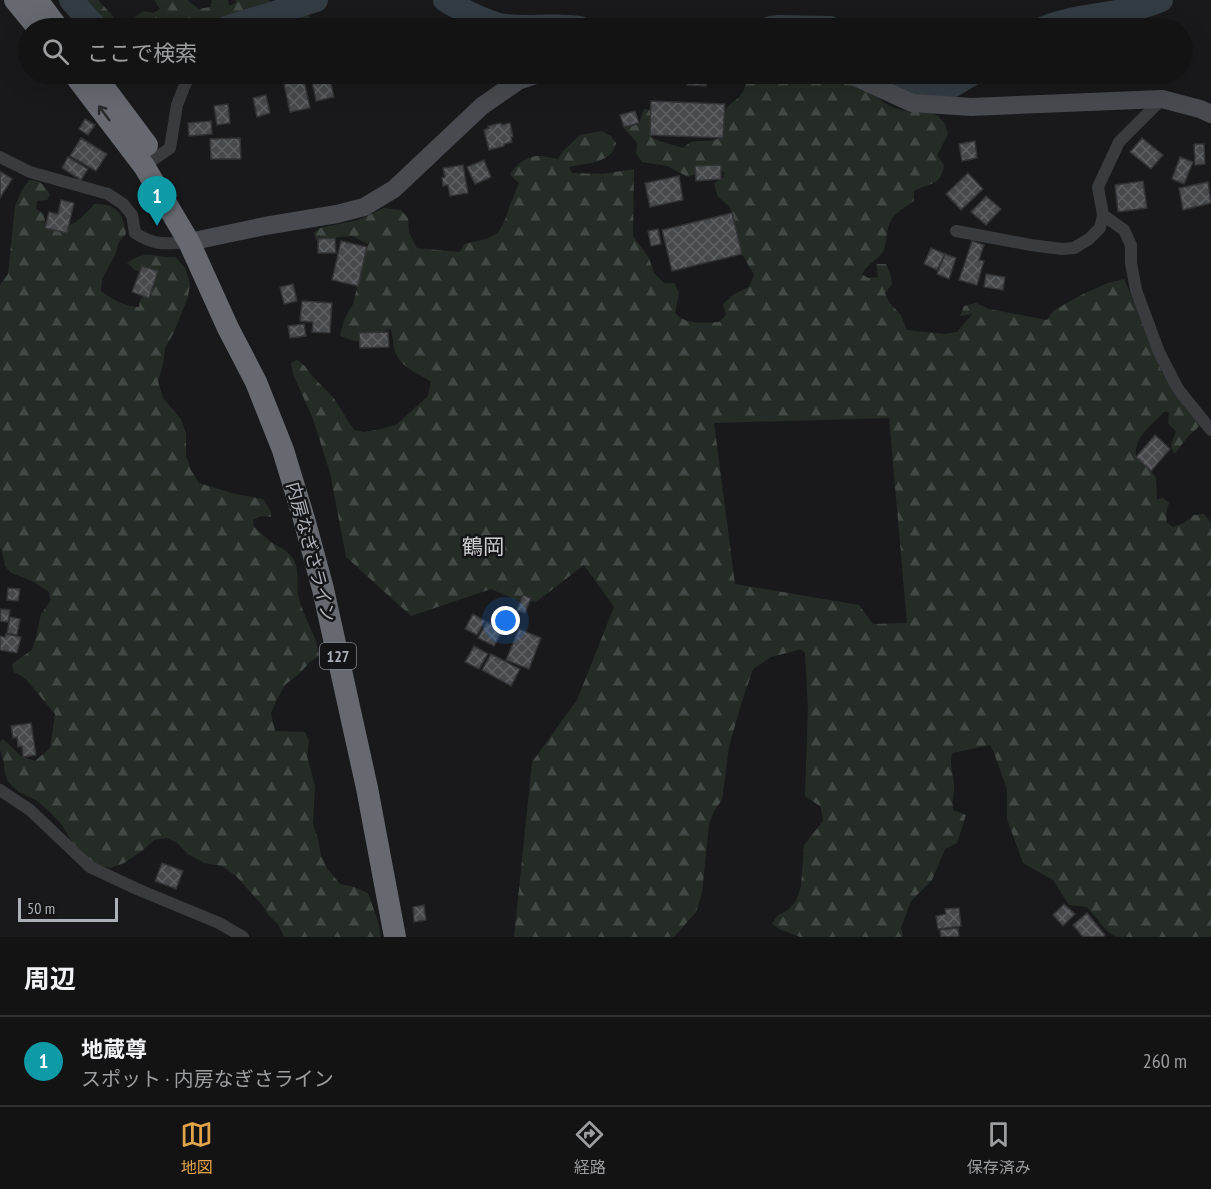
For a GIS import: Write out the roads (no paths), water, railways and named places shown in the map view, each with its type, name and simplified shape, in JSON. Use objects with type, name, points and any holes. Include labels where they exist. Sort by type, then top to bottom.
[{"type":"highway","points":[[15,0],[30,18]]},
{"type":"highway","points":[[37,0],[50,18]]},
{"type":"highway","name":"内房なぎさライン","points":[[83,84],[150,162]]},
{"type":"highway","name":"内房なぎさライン","points":[[100,84],[150,162],[196,241],[228,328],[256,382],[283,450],[323,589],[367,788],[395,937]]},
{"type":"street","points":[[150,162],[170,148],[177,105],[185,84]]},
{"type":"street","points":[[0,157],[30,172],[108,194],[123,204],[132,215],[135,233],[147,241],[162,244],[196,241],[364,207],[394,189],[482,106],[514,84]]},
{"type":"street","points":[[872,84],[915,103],[971,107],[1162,99],[1211,114]]},
{"type":"street","points":[[956,231],[1062,249],[1074,248],[1089,239],[1100,228],[1103,214],[1098,187],[1119,142],[1162,99]]},
{"type":"street","points":[[1103,214],[1124,230],[1131,245],[1131,263],[1136,290],[1159,352],[1178,389],[1211,430]]},
{"type":"street","points":[[0,790],[30,810],[90,867],[219,923],[243,937]]},
{"type":"waterway","points":[[71,0],[87,18]]},
{"type":"waterway","points":[[258,18],[316,0]]},
{"type":"waterway","points":[[445,0],[480,18]]},
{"type":"waterway","points":[[1083,18],[1132,9],[1161,0]]},
{"type":"waterway","points":[[916,84],[940,90],[945,90],[955,84]]},
{"type":"place","name":"地蔵尊","points":[[157,226]]},
{"type":"district","name":"鶴岡","points":[[483,547]]}]
